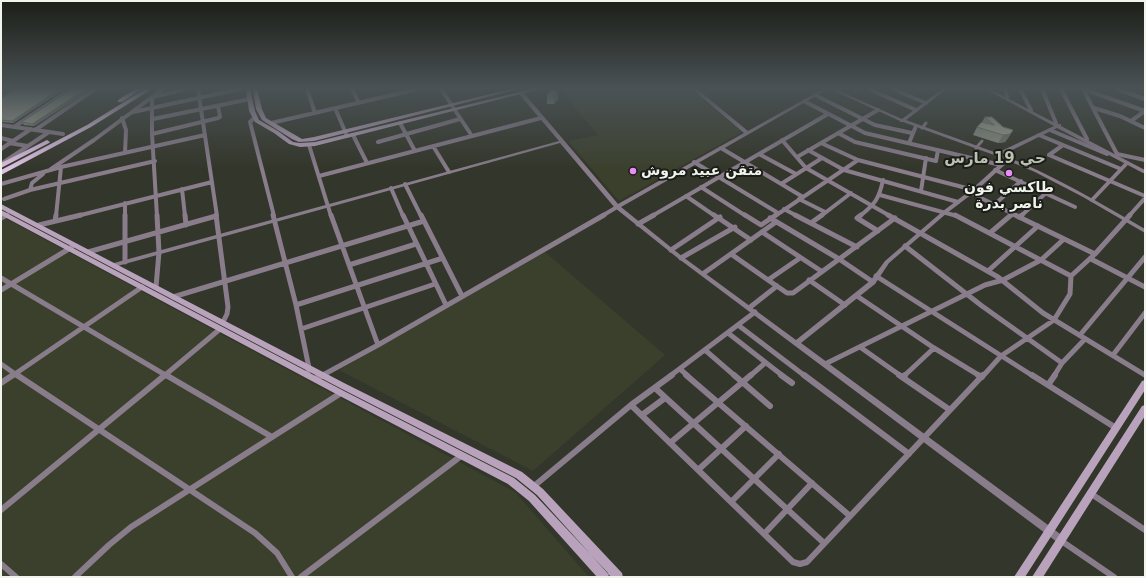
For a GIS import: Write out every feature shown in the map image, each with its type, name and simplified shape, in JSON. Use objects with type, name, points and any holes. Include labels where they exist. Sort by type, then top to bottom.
[{"type":"main road","points":[[4,163],[63,134],[94,116]]},
{"type":"main road","points":[[1,173],[105,116]]},
{"type":"main road","points":[[263,116],[264,119],[294,138],[301,140],[348,134],[400,123],[423,116]]},
{"type":"main road","points":[[255,117],[258,121],[291,143],[309,145],[418,116]]},
{"type":"main road","points":[[2,202],[72,247],[142,287],[222,326],[308,371],[323,375],[519,475],[534,486],[618,577]]},
{"type":"main road","points":[[3,215],[114,265],[156,287],[222,326]]},
{"type":"main road","points":[[308,371],[315,379],[511,481],[526,492],[604,577]]},
{"type":"main road","points":[[1019,577],[1048,530],[1116,428],[1142,394],[1145,383]]},
{"type":"main road","points":[[1037,577],[1060,539],[1145,409]]},
{"type":"street","points":[[14,127],[31,116]]},
{"type":"street","points":[[1,149],[54,116]]},
{"type":"street","points":[[30,190],[32,183],[47,171],[94,140],[125,116]]},
{"type":"street","points":[[153,116],[152,134],[155,161],[159,252],[156,287]]},
{"type":"street","points":[[153,119],[168,116]]},
{"type":"street","points":[[1,510],[222,326],[228,309],[212,182],[202,116]]},
{"type":"street","points":[[152,134],[220,116]]},
{"type":"street","points":[[271,123],[302,116]]},
{"type":"street","points":[[339,116],[348,134],[367,163]]},
{"type":"street","points":[[458,116],[472,136]]},
{"type":"street","points":[[726,116],[747,133]]},
{"type":"street","points":[[315,379],[378,345],[446,304],[694,162],[778,116]]},
{"type":"street","points":[[638,224],[825,116]]},
{"type":"street","points":[[832,116],[865,133],[1001,165]]},
{"type":"street","points":[[858,116],[875,125],[912,133]]},
{"type":"street","points":[[797,156],[869,116]]},
{"type":"street","points":[[891,116],[1038,171],[1145,231]]},
{"type":"street","points":[[902,121],[908,116]]},
{"type":"street","points":[[1039,116],[1145,169]]},
{"type":"street","points":[[1041,116],[1087,139],[1145,172]]},
{"type":"street","points":[[1053,116],[1057,125]]},
{"type":"street","points":[[1075,116],[1087,139]]},
{"type":"street","points":[[1098,116],[1117,156]]},
{"type":"street","points":[[1117,116],[1145,128]]},
{"type":"street","points":[[1131,121],[1138,116]]},
{"type":"street","points":[[255,117],[250,122],[296,305],[308,371]]},
{"type":"street","points":[[122,118],[125,121],[126,128],[125,153]]},
{"type":"street","points":[[319,176],[541,118],[617,206],[638,224],[681,258],[1060,539],[1114,577]]},
{"type":"street","points":[[378,142],[460,119]]},
{"type":"street","points":[[400,123],[415,151]]},
{"type":"street","points":[[922,128],[926,123]]},
{"type":"street","points":[[1,125],[63,134]]},
{"type":"street","points":[[998,155],[1050,130],[1057,125]]},
{"type":"street","points":[[1,131],[9,126]]},
{"type":"street","points":[[909,143],[916,126]]},
{"type":"street","points":[[1050,130],[1117,156],[1145,160]]},
{"type":"street","points":[[4,163],[50,132]]},
{"type":"street","points":[[838,133],[855,142],[936,161],[938,150]]},
{"type":"street","points":[[1,184],[61,167],[205,135]]},
{"type":"street","points":[[1038,135],[1121,169]]},
{"type":"street","points":[[1,138],[28,146]]},
{"type":"street","points":[[782,140],[806,168],[851,192],[1003,280],[1043,313],[1145,375]]},
{"type":"street","points":[[114,265],[562,141]]},
{"type":"street","points":[[976,148],[982,141]]},
{"type":"street","points":[[821,143],[858,160],[923,176],[973,191],[1019,217],[1095,254]]},
{"type":"street","points":[[309,145],[328,206],[378,345]]},
{"type":"street","points":[[631,406],[798,565],[807,562],[1001,356],[1054,320],[1070,294],[1070,276],[1095,254],[1145,197],[1049,155],[1063,145]]},
{"type":"street","points":[[433,146],[449,172]]},
{"type":"street","points":[[720,148],[825,212]]},
{"type":"street","points":[[808,150],[844,170],[958,202]]},
{"type":"street","points":[[759,154],[796,174]]},
{"type":"street","points":[[781,184],[822,158]]},
{"type":"street","points":[[921,191],[926,158]]},
{"type":"street","points":[[797,343],[857,296],[873,282],[887,262],[945,212],[973,191],[1008,159]]},
{"type":"street","points":[[701,187],[760,224],[858,160]]},
{"type":"street","points":[[1,193],[2,202],[30,190],[155,161]]},
{"type":"street","points":[[694,162],[778,213]]},
{"type":"street","points":[[1092,200],[1127,163]]},
{"type":"street","points":[[55,221],[61,167]]},
{"type":"street","points":[[995,170],[1075,207]]},
{"type":"street","points":[[878,231],[857,218],[875,206],[880,195],[883,180]]},
{"type":"street","points":[[995,204],[1020,181]]},
{"type":"street","points":[[39,225],[212,182]]},
{"type":"street","points":[[405,184],[462,296]]},
{"type":"street","points":[[391,188],[425,263],[446,304]]},
{"type":"street","points":[[182,189],[186,225]]},
{"type":"street","points":[[811,223],[851,192]]},
{"type":"street","points":[[1019,217],[1046,193]]},
{"type":"street","points":[[880,195],[945,212],[990,233],[1070,276]]},
{"type":"street","points":[[686,196],[735,227],[751,240]]},
{"type":"street","points":[[125,203],[125,262]]},
{"type":"street","points":[[784,209],[857,247]]},
{"type":"street","points":[[990,233],[1013,213]]},
{"type":"street","points":[[88,252],[216,216]]},
{"type":"street","points":[[671,250],[720,218]]},
{"type":"street","points":[[770,218],[839,259],[873,282]]},
{"type":"street","points":[[731,254],[786,293],[793,294],[821,271],[857,247],[895,218]]},
{"type":"street","points":[[173,297],[424,221]]},
{"type":"street","points":[[704,274],[776,222]]},
{"type":"street","points":[[988,271],[1038,226]]},
{"type":"street","points":[[681,258],[735,227]]},
{"type":"street","points":[[762,232],[821,271]]},
{"type":"street","points":[[825,364],[985,285],[1003,280],[1041,260],[1064,239]]},
{"type":"street","points":[[349,264],[416,244]]},
{"type":"street","points":[[905,246],[966,295],[1026,339],[1062,363]]},
{"type":"street","points":[[1,290],[72,247]]},
{"type":"street","points":[[1080,335],[1145,257]]},
{"type":"street","points":[[296,305],[443,258]]},
{"type":"street","points":[[768,280],[800,258]]},
{"type":"street","points":[[1090,259],[1145,287]]},
{"type":"street","points":[[876,276],[1116,428]]},
{"type":"street","points":[[1,278],[272,437]]},
{"type":"street","points":[[809,280],[845,306]]},
{"type":"street","points":[[301,329],[435,284]]},
{"type":"street","points":[[749,308],[777,286]]},
{"type":"street","points":[[1,383],[142,287]]},
{"type":"street","points":[[857,296],[934,348],[982,377]]},
{"type":"street","points":[[534,486],[631,406],[755,312]]},
{"type":"street","points":[[1113,355],[1145,313]]},
{"type":"street","points":[[738,325],[909,454]]},
{"type":"street","points":[[728,333],[792,383]]},
{"type":"street","points":[[1048,385],[1062,363],[1085,338]]},
{"type":"street","points":[[860,347],[950,410]]},
{"type":"street","points":[[902,377],[934,348]]},
{"type":"street","points":[[705,350],[770,406]]},
{"type":"street","points":[[670,443],[766,363]]},
{"type":"street","points":[[1,364],[263,539],[277,553],[291,577]]},
{"type":"street","points":[[680,369],[850,516]]},
{"type":"street","points":[[655,388],[824,543]]},
{"type":"street","points":[[75,577],[120,535],[341,393]]},
{"type":"street","points":[[642,416],[665,398]]},
{"type":"street","points":[[698,470],[722,450],[746,426]]},
{"type":"street","points":[[731,502],[779,454]]},
{"type":"street","points":[[302,577],[461,456]]},
{"type":"street","points":[[764,534],[812,483]]},
{"type":"street","points":[[1090,493],[1145,530]]},
{"type":"street","points":[[1,564],[16,577]]},
{"type":"shaded area","name":"متقن عبيد مروش","points":[[582,116],[723,116],[742,132],[619,201],[568,141],[598,135]]},
{"type":"shaded area","points":[[1,216],[515,492],[589,577],[1,577]]},
{"type":"shaded area","points":[[545,252],[665,355],[533,471],[339,370]]},
{"type":"building","points":[[1,116],[20,116],[12,121],[1,120]]},
{"type":"building","points":[[31,116],[44,116],[32,124],[22,122]]},
{"type":"building","points":[[985,117],[992,117],[1003,127],[1013,130],[1010,134],[1003,135],[977,127],[982,122],[994,125]]},
{"type":"place","name":"متقن عبيد مروش","points":[[633,171]]},
{"type":"place","name":"طاكسي فون ناصر بدرة","points":[[1009,173]]},
{"type":"district","name":"حي 19 مارس","points":[[995,159]]}]
